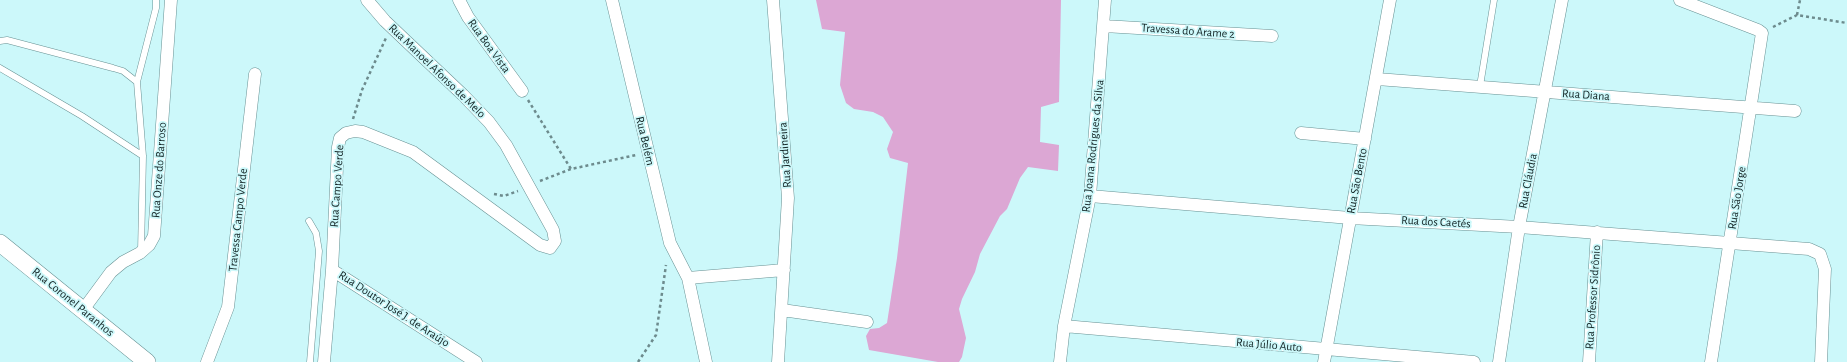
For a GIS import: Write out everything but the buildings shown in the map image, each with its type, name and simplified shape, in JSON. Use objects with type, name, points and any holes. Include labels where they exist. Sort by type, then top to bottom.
[{"type":"street","name":"Rua Onze do Barroso","points":[[83,310],[111,272],[123,262],[140,253],[149,245],[154,236],[171,0]]},
{"type":"street","name":"Rua Manoel Afonso de Melo","points":[[367,0],[391,27],[463,95],[489,122],[506,144],[553,230],[555,241],[550,248],[546,248],[529,237]]},
{"type":"street","name":"Rua Boa Vista","points":[[459,0],[468,17],[522,91]]},
{"type":"street","name":"Rua Belém","points":[[612,0],[670,243],[688,278],[706,362]]},
{"type":"street","name":"Rua Jardineira","points":[[773,0],[788,198],[778,362]]},
{"type":"street","name":"Rua Joana Rodrigues da Silva","points":[[1060,362],[1064,326],[1090,196],[1105,0]]},
{"type":"street","name":"Rua São Bento","points":[[1325,356],[1377,79],[1390,0]]},
{"type":"street","name":"Rua Cláudia","points":[[1499,362],[1519,227],[1562,0]]},
{"type":"street","points":[[1680,0],[1762,33]]},
{"type":"street","name":"Travessa do Arame 2","points":[[1104,26],[1272,36]]},
{"type":"street","name":"Rua São Jorge","points":[[1711,362],[1752,107],[1762,33]]},
{"type":"street","name":"Travessa Campo Verde","points":[[207,362],[228,307],[255,74]]},
{"type":"street","name":"Rua Diana","points":[[1377,79],[1795,111]]},
{"type":"street","name":"Rua Campo Verde","points":[[324,362],[332,270],[338,147],[340,138],[349,131],[363,132],[413,152],[529,237]]},
{"type":"street","points":[[1301,133],[1365,139]]},
{"type":"street","name":"Rua dos Caetés","points":[[1090,196],[1350,218],[1597,232],[1730,244],[1809,248],[1820,254],[1825,269],[1826,286],[1821,362]]},
{"type":"street","name":"Rua Professor Sidrônio","points":[[1589,362],[1597,232]]},
{"type":"street","name":"Rua Coronel Paranhos","points":[[0,243],[147,362]]},
{"type":"street","name":"Rua Doutor José J. de Araújo","points":[[332,270],[476,362]]},
{"type":"street","points":[[688,278],[784,270]]},
{"type":"street","points":[[782,310],[867,322]]},
{"type":"street","name":"Rua Júlio Auto","points":[[1064,326],[1325,356],[1474,362]]},
{"type":"lane","points":[[140,253],[143,156],[137,82],[156,8],[156,0]]},
{"type":"lane","points":[[1480,86],[1494,0]]},
{"type":"lane","points":[[0,41],[7,40],[113,68],[123,71],[137,82]]},
{"type":"lane","points":[[0,68],[82,116],[143,156]]},
{"type":"lane","points":[[309,221],[316,233],[319,251],[310,362]]},
{"type":"path","points":[[1797,15],[1800,0]]},
{"type":"path","points":[[1762,33],[1797,15],[1847,23]]},
{"type":"path","points":[[349,131],[362,90],[391,27]]},
{"type":"path","points":[[522,91],[571,169]]},
{"type":"path","points":[[544,180],[571,169],[648,152]]},
{"type":"path","points":[[638,362],[656,335],[670,243]]},
{"type":"shaded area","points":[[816,0],[1061,0],[1059,102],[1041,107],[1040,142],[1059,145],[1058,171],[1028,167],[1020,178],[1007,209],[1000,216],[980,254],[975,272],[962,299],[959,309],[966,338],[962,357],[959,362],[938,362],[869,350],[866,336],[870,329],[879,328],[887,323],[897,258],[908,163],[890,158],[887,149],[893,132],[883,117],[873,112],[854,109],[846,103],[840,85],[845,32],[822,29]]}]
